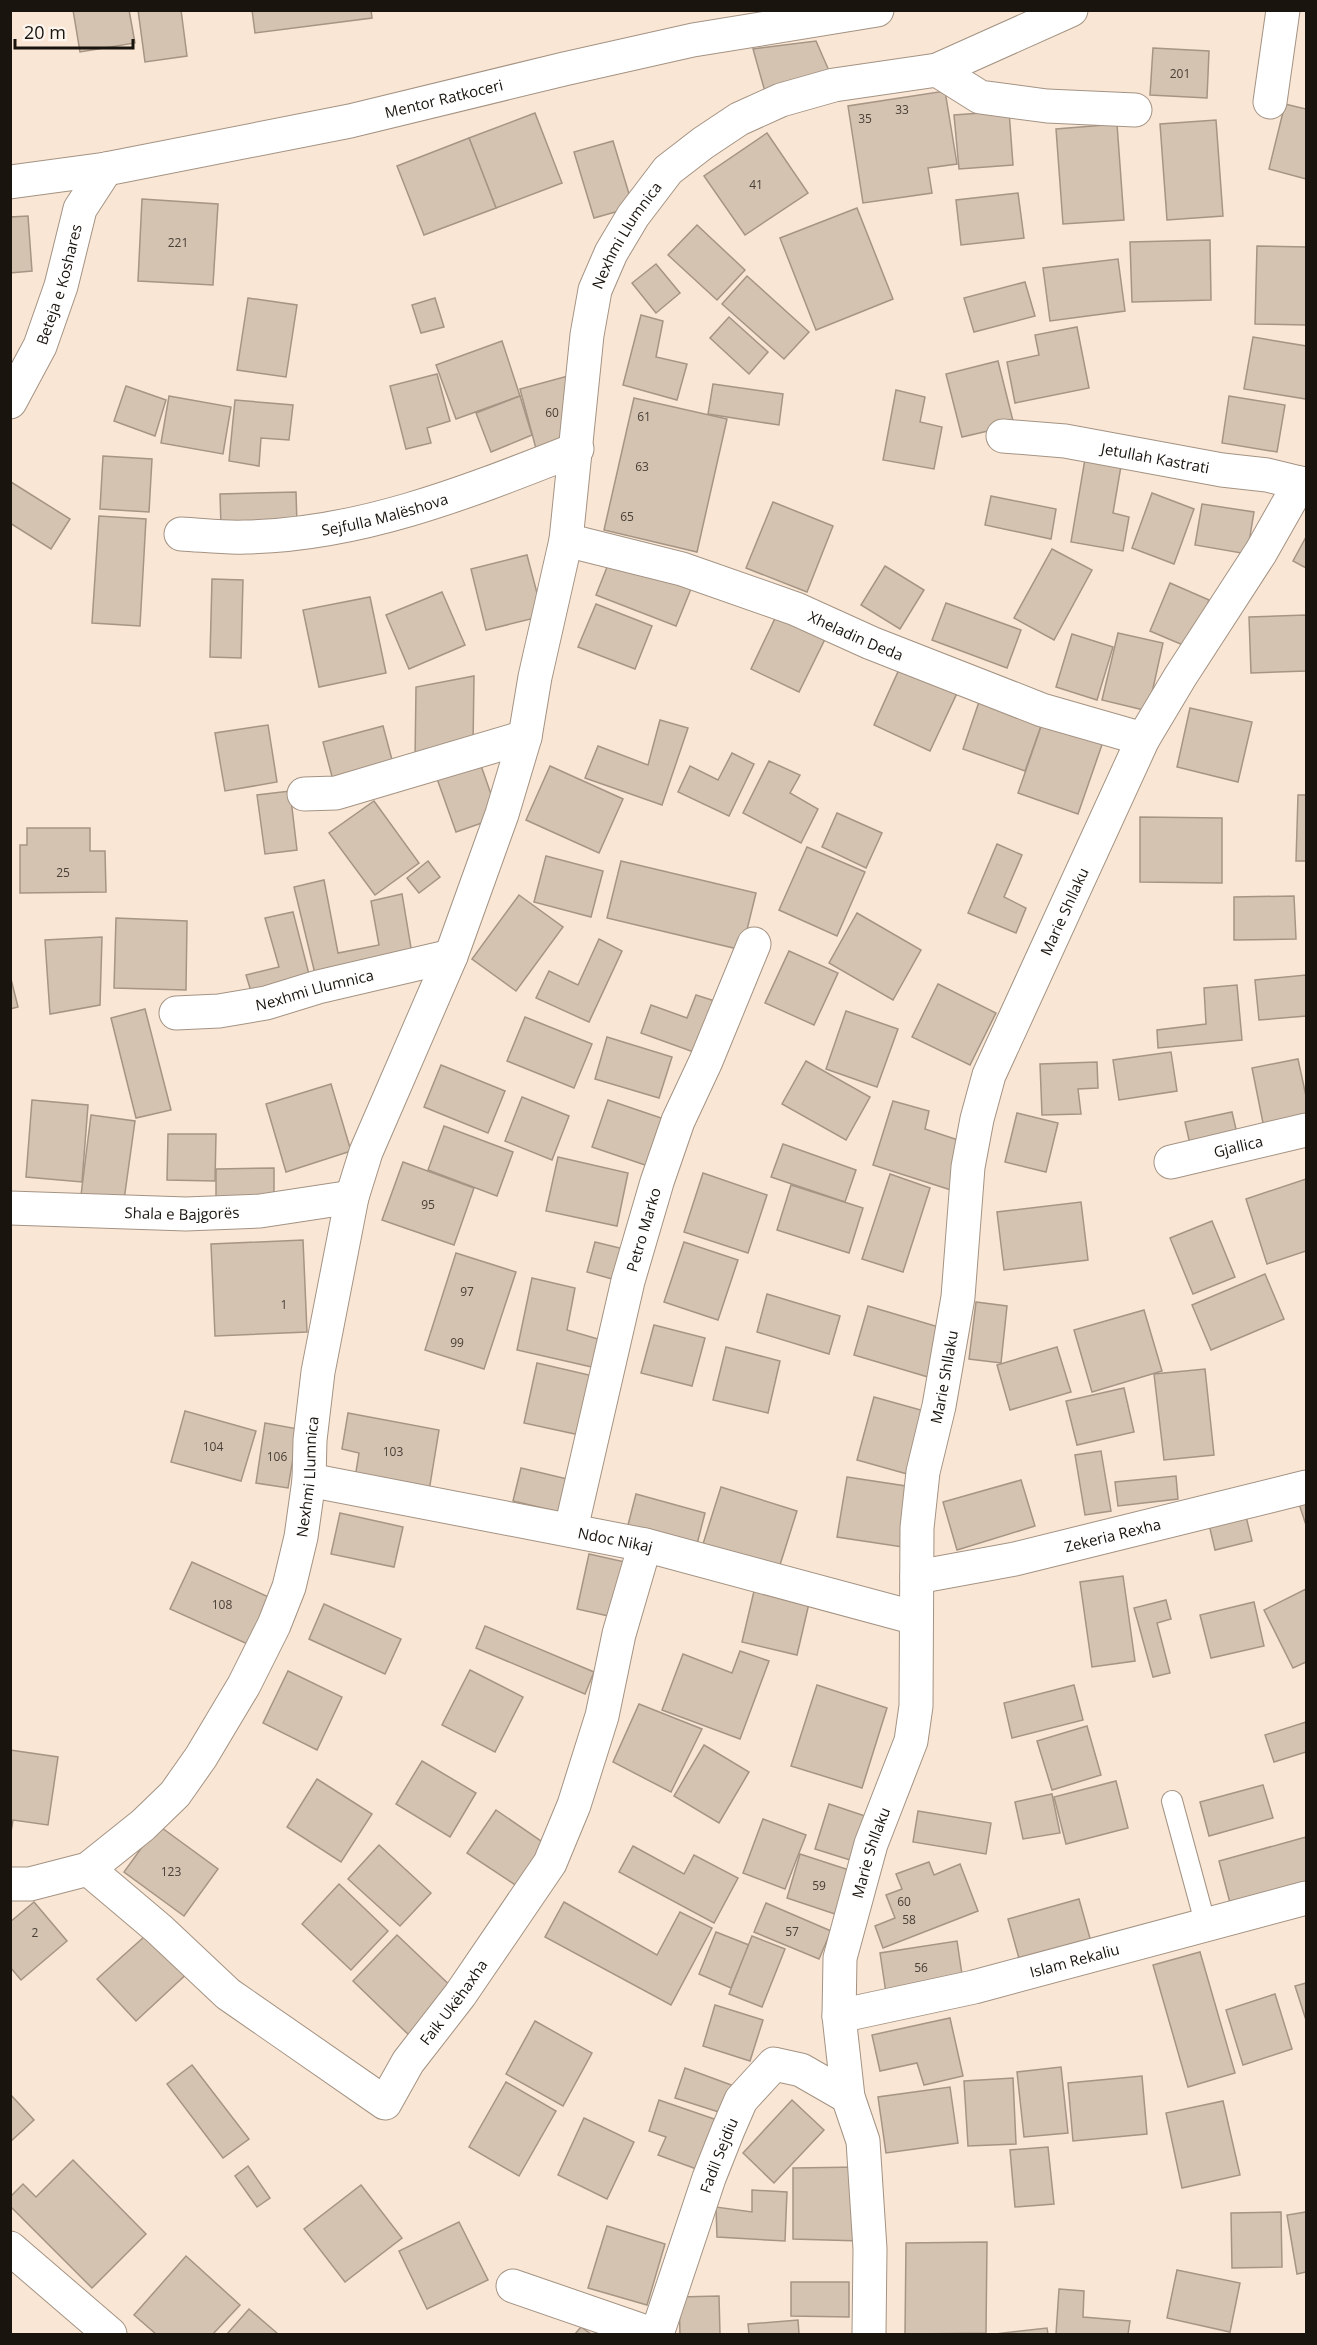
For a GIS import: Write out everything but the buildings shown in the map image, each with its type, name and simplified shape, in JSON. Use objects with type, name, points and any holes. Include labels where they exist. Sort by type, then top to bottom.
[{"type":"street","name":"Mentor Ratkoceri","points":[[10,182],[106,169],[350,121],[693,40],[877,10]]},
{"type":"street","name":"Nexhmi Llumnica","points":[[10,1884],[30,1884],[88,1869],[143,1825],[175,1794],[201,1757],[244,1685],[274,1625],[289,1587],[301,1537],[309,1480],[310,1440],[318,1372],[352,1197],[366,1152],[451,956],[502,814],[525,737],[535,677],[566,540],[587,335],[595,290],[611,253],[633,216],[668,170],[703,143],[740,119],[781,100],[834,84],[937,70],[1071,10]]},
{"type":"street","points":[[1270,102],[1283,10]]},
{"type":"street","points":[[937,70],[980,97],[1047,106],[1135,110]]},
{"type":"street","name":"Beteja e Koshares","points":[[10,402],[40,346],[61,286],[80,209],[106,169]]},
{"type":"street","name":"Jetullah Kastrati","points":[[1003,436],[1065,441],[1222,470],[1267,475],[1304,485]]},
{"type":"street","name":"Sejfulla Malëshova","points":[[181,534],[245,537],[310,532],[373,520],[439,502],[577,449]]},
{"type":"street","name":"Marie Shllaku","points":[[869,2334],[870,2249],[863,2141],[848,2097],[839,2016],[840,1958],[871,1844],[911,1741],[916,1706],[917,1528],[923,1472],[939,1406],[958,1297],[968,1167],[977,1119],[989,1075],[1143,739],[1180,677],[1304,485]]},
{"type":"street","name":"Xheladin Deda","points":[[566,540],[693,573],[796,609],[871,643],[1042,710],[1143,739]]},
{"type":"street","points":[[304,794],[336,793],[525,737]]},
{"type":"street","name":"Petro Marko","points":[[572,1529],[628,1281],[657,1182],[678,1121],[706,1061],[754,945]]},
{"type":"street","name":"Nexhmi Llumnica","points":[[176,1012],[219,1011],[266,1003],[318,987],[451,956]]},
{"type":"street","name":"Gjallica","points":[[1171,1162],[1306,1130]]},
{"type":"street","name":"Shala e Bajgorës","points":[[10,1208],[186,1214],[260,1211],[352,1197]]},
{"type":"street","name":"Ndoc Nikaj","points":[[309,1480],[572,1529],[645,1545],[916,1618]]},
{"type":"street","name":"Zekeria Rexha","points":[[917,1576],[1015,1559],[1306,1487]]},
{"type":"street","name":"Faik Ukëhaxha","points":[[88,1869],[159,1929],[228,1994],[385,2103],[408,2062],[466,1986],[550,1863],[574,1805],[602,1716],[619,1634],[645,1545]]},
{"type":"street","name":"Islam Rekaliu","points":[[839,2016],[974,1987],[1306,1898]]},
{"type":"street","name":"Fadil Sejdiu","points":[[657,2334],[709,2178],[741,2100],[774,2064],[801,2070],[848,2097]]},
{"type":"street","points":[[10,2248],[110,2334]]},
{"type":"street","points":[[513,2286],[652,2334]]},
{"type":"lane","points":[[1172,1801],[1206,1926]]}]
